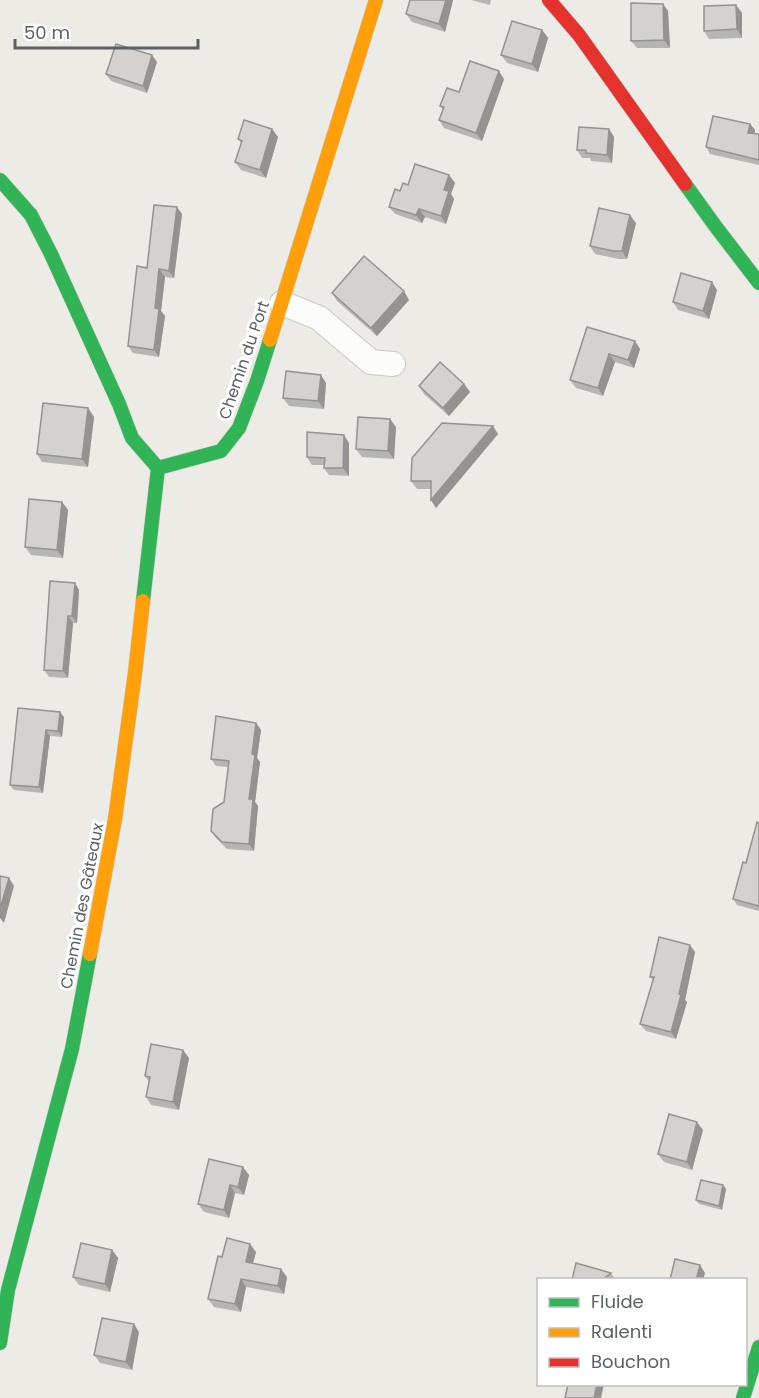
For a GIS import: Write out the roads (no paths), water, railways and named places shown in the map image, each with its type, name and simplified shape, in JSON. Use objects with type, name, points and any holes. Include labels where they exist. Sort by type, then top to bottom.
[{"type":"street","name":"Chemin du Port","points":[[158,468],[221,451],[239,428],[258,381],[376,0]]},
{"type":"street","points":[[549,0],[579,35],[716,227],[759,283]]},
{"type":"street","points":[[0,180],[31,215],[61,275],[132,438],[158,468]]},
{"type":"street","points":[[282,303],[319,318],[371,362],[393,364]]},
{"type":"street","name":"Chemin des Gâteaux","points":[[0,1343],[9,1290],[72,1049],[115,819],[135,674],[158,468]]},
{"type":"street","points":[[747,1385],[759,1347]]}]
